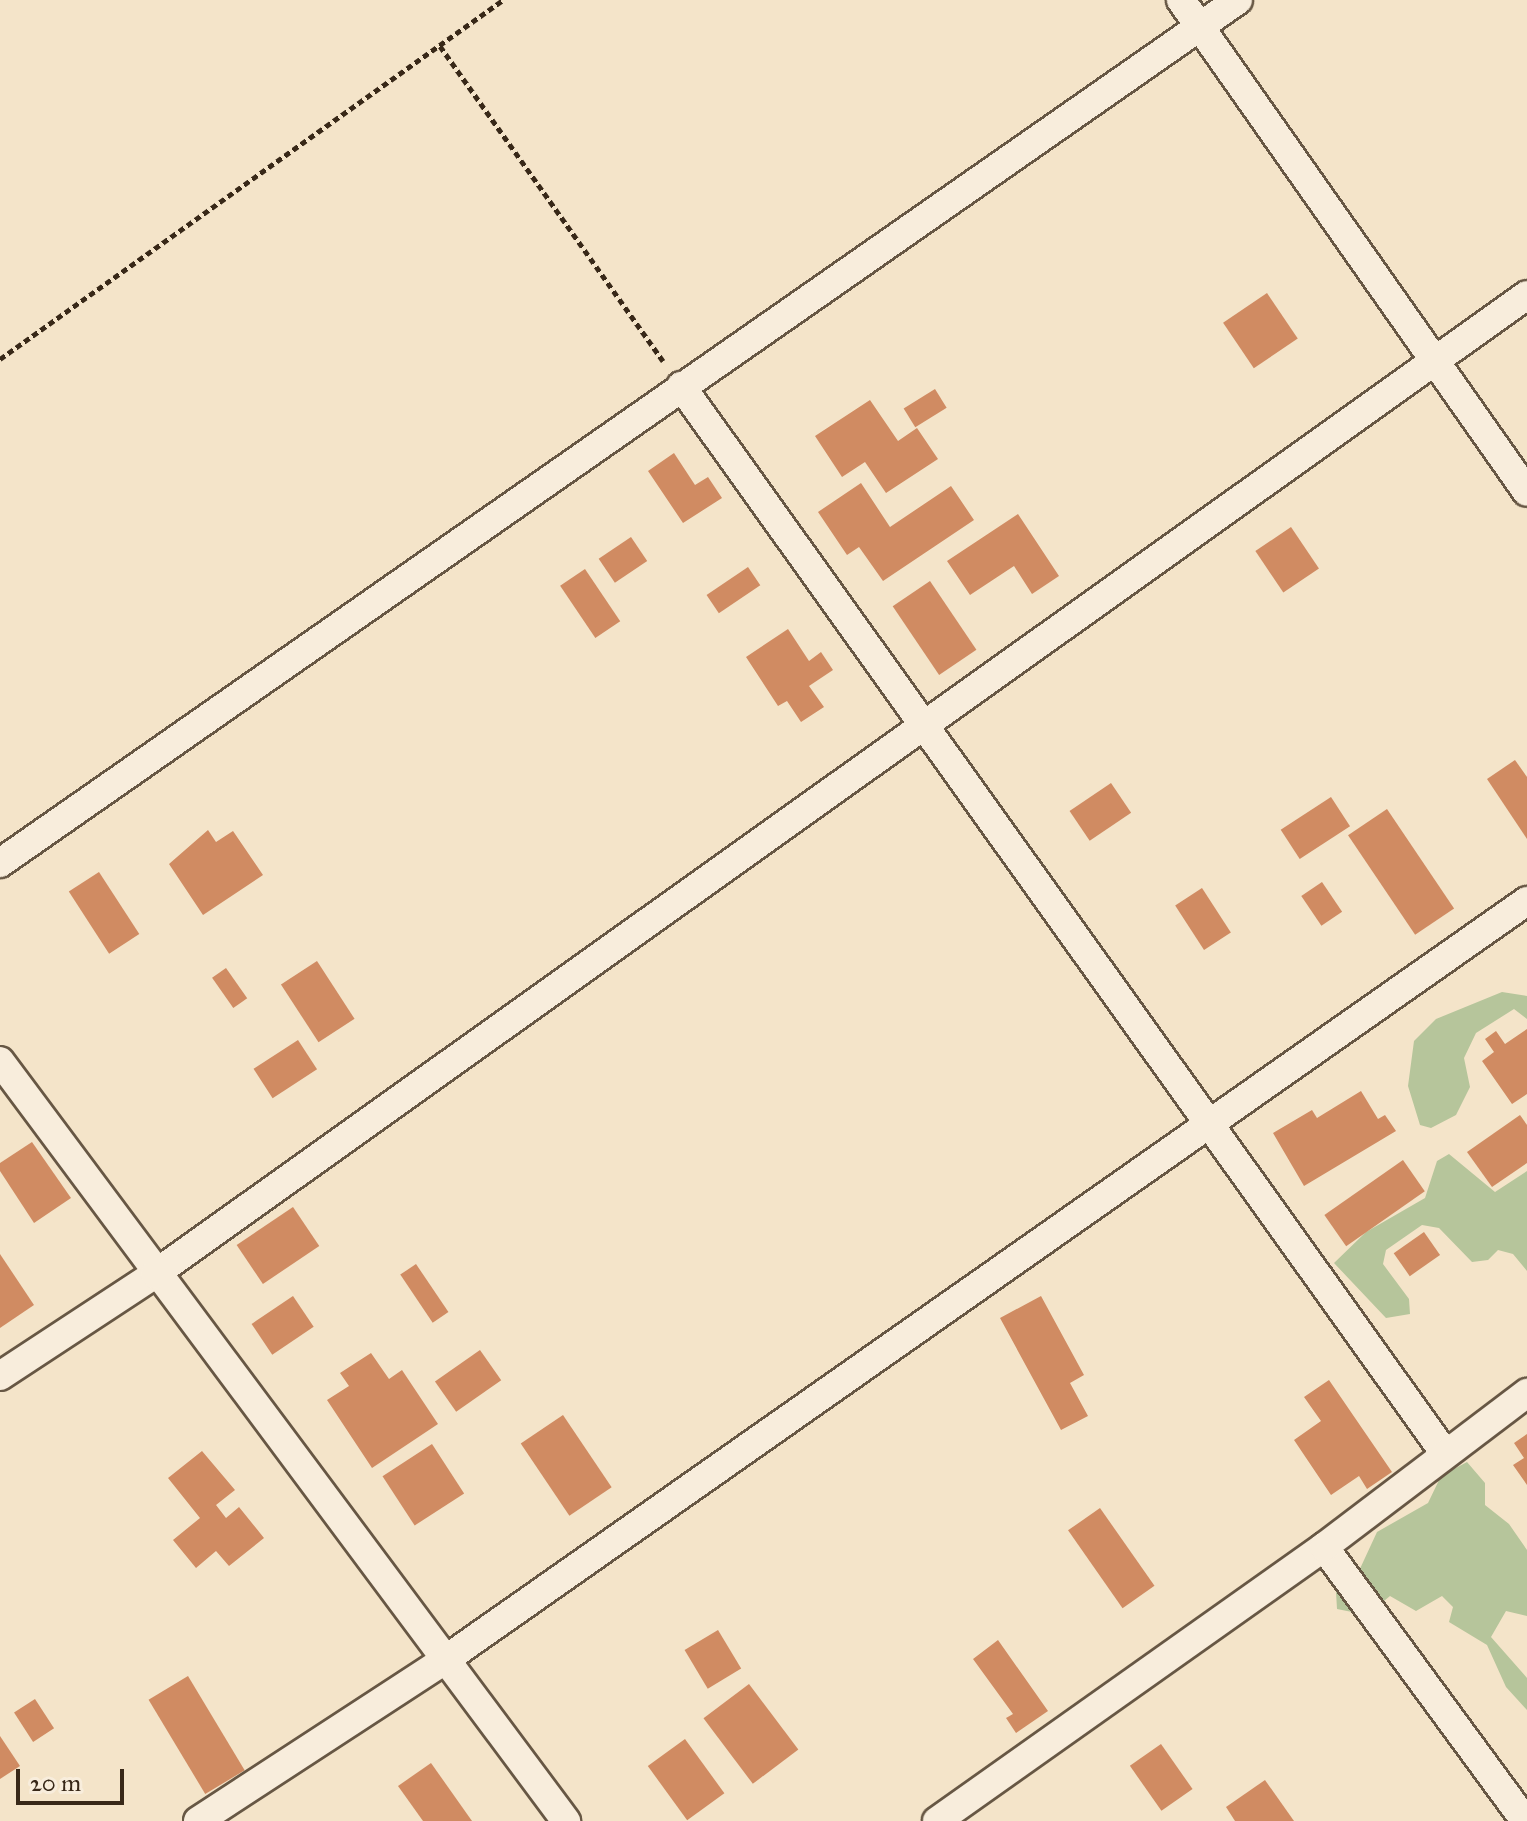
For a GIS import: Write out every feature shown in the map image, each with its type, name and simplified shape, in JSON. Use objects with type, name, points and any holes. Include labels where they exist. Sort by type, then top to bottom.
[{"type":"street","points":[[1181,0],[1527,492]]},
{"type":"street","points":[[0,863],[1238,0]]},
{"type":"street","points":[[0,1376],[155,1274],[1527,295]]},
{"type":"street","points":[[681,386],[1211,1122],[1444,1452]]},
{"type":"street","points":[[198,1821],[442,1662],[1527,901]]},
{"type":"street","points":[[0,1061],[442,1662],[566,1821]]},
{"type":"street","points":[[937,1821],[1324,1547],[1444,1452],[1527,1393]]},
{"type":"street","points":[[1324,1547],[1525,1821]]},
{"type":"path","points":[[0,359],[503,0]]},
{"type":"path","points":[[440,46],[681,386]]},
{"type":"green space","points":[[1502,992],[1527,996],[1527,1019],[1514,1009],[1476,1033],[1464,1058],[1470,1087],[1456,1115],[1431,1128],[1420,1125],[1408,1086],[1414,1041],[1436,1019]]},
{"type":"green space","points":[[1449,1154],[1495,1192],[1527,1171],[1527,1271],[1513,1254],[1498,1250],[1488,1260],[1472,1262],[1439,1228],[1422,1225],[1386,1250],[1383,1264],[1409,1299],[1410,1314],[1386,1318],[1334,1263],[1366,1232],[1425,1198],[1437,1161]]},
{"type":"green space","points":[[1467,1462],[1485,1483],[1485,1505],[1509,1524],[1527,1550],[1527,1616],[1506,1611],[1491,1637],[1527,1678],[1527,1710],[1506,1687],[1487,1645],[1449,1622],[1453,1607],[1442,1596],[1416,1611],[1390,1596],[1367,1615],[1337,1609],[1336,1592],[1343,1579],[1358,1573],[1377,1532],[1428,1503],[1441,1476]]},
{"type":"building","points":[[1267,293],[1298,339],[1254,368],[1223,323]]},
{"type":"building","points":[[935,389],[947,408],[915,427],[904,409]]},
{"type":"building","points":[[870,400],[898,441],[917,428],[938,459],[886,493],[865,462],[842,477],[815,436]]},
{"type":"building","points":[[674,453],[695,485],[708,477],[722,498],[683,523],[648,471]]},
{"type":"building","points":[[861,483],[890,527],[951,486],[974,520],[883,581],[859,547],[847,555],[818,512]]},
{"type":"building","points":[[1018,514],[1059,576],[1032,594],[1014,566],[970,595],[947,561]]},
{"type":"building","points":[[1291,527],[1319,568],[1283,592],[1255,551]]},
{"type":"building","points":[[631,537],[647,561],[615,583],[599,559]]},
{"type":"building","points":[[748,567],[760,585],[719,613],[707,595]]},
{"type":"building","points":[[585,569],[620,621],[595,638],[560,586]]},
{"type":"building","points":[[930,581],[976,650],[939,675],[893,606]]},
{"type":"building","points":[[788,629],[809,661],[821,652],[833,670],[809,686],[824,707],[801,722],[787,701],[778,706],[746,657]]},
{"type":"building","points":[[1515,760],[1527,777],[1527,839],[1487,779]]},
{"type":"building","points":[[1111,783],[1131,813],[1090,841],[1070,811]]},
{"type":"building","points":[[1331,797],[1350,826],[1300,859],[1281,830]]},
{"type":"building","points":[[1387,809],[1454,908],[1415,935],[1348,835]]},
{"type":"building","points":[[208,830],[216,842],[233,831],[263,875],[203,915],[169,864]]},
{"type":"building","points":[[99,872],[139,934],[109,954],[69,892]]},
{"type":"building","points":[[1322,882],[1342,912],[1321,926],[1301,896]]},
{"type":"building","points":[[1202,888],[1231,932],[1204,950],[1175,905]]},
{"type":"building","points":[[317,961],[355,1019],[319,1042],[281,984]]},
{"type":"building","points":[[226,968],[247,998],[233,1008],[212,978]]},
{"type":"building","points":[[1527,1029],[1527,1094],[1512,1104],[1482,1061],[1494,1052],[1485,1039],[1496,1031],[1505,1044]]},
{"type":"building","points":[[298,1040],[317,1069],[273,1098],[254,1069]]},
{"type":"building","points":[[1361,1091],[1378,1119],[1385,1115],[1396,1131],[1304,1186],[1273,1133],[1312,1110],[1317,1118]]},
{"type":"building","points":[[1520,1115],[1527,1125],[1527,1163],[1492,1187],[1467,1152]]},
{"type":"building","points":[[32,1142],[71,1198],[34,1223],[0,1171],[0,1163]]},
{"type":"building","points":[[1403,1160],[1425,1191],[1346,1246],[1324,1215]]},
{"type":"building","points":[[293,1207],[319,1246],[263,1284],[237,1245]]},
{"type":"building","points":[[1424,1232],[1440,1255],[1410,1276],[1394,1253]]},
{"type":"building","points":[[0,1254],[34,1305],[0,1328]]},
{"type":"building","points":[[416,1264],[448,1312],[433,1323],[400,1275]]},
{"type":"building","points":[[293,1296],[314,1327],[272,1355],[252,1324]]},
{"type":"building","points":[[1041,1296],[1084,1375],[1070,1383],[1088,1416],[1061,1430],[1000,1318]]},
{"type":"building","points":[[480,1350],[501,1380],[456,1412],[435,1382]]},
{"type":"building","points":[[371,1353],[389,1379],[402,1370],[438,1424],[372,1468],[327,1400],[349,1386],[340,1373]]},
{"type":"building","points":[[1329,1380],[1392,1472],[1367,1489],[1359,1476],[1331,1495],[1294,1440],[1321,1421],[1304,1397]]},
{"type":"building","points":[[563,1415],[612,1487],[569,1516],[521,1444]]},
{"type":"building","points":[[1527,1434],[1527,1485],[1513,1465],[1524,1458],[1514,1443]]},
{"type":"building","points":[[432,1444],[464,1493],[415,1526],[383,1476]]},
{"type":"building","points":[[202,1451],[235,1490],[216,1505],[226,1518],[239,1507],[264,1538],[229,1566],[216,1551],[196,1568],[173,1540],[200,1518],[168,1478]]},
{"type":"building","points":[[1100,1508],[1154,1586],[1123,1608],[1068,1530]]},
{"type":"building","points":[[718,1630],[741,1669],[708,1689],[685,1650]]},
{"type":"building","points":[[998,1640],[1048,1711],[1016,1733],[1006,1718],[1013,1714],[973,1659]]},
{"type":"building","points":[[188,1676],[245,1770],[205,1794],[149,1700]]},
{"type":"building","points":[[749,1684],[798,1749],[753,1784],[703,1718]]},
{"type":"building","points":[[35,1699],[54,1728],[33,1742],[14,1713]]},
{"type":"building","points":[[0,1736],[20,1766],[0,1779]]},
{"type":"building","points":[[685,1739],[724,1793],[687,1820],[648,1766]]},
{"type":"building","points":[[1161,1744],[1193,1789],[1161,1811],[1130,1766]]},
{"type":"building","points":[[431,1763],[472,1821],[423,1821],[398,1786]]},
{"type":"building","points":[[1265,1780],[1294,1821],[1235,1821],[1226,1807]]}]
